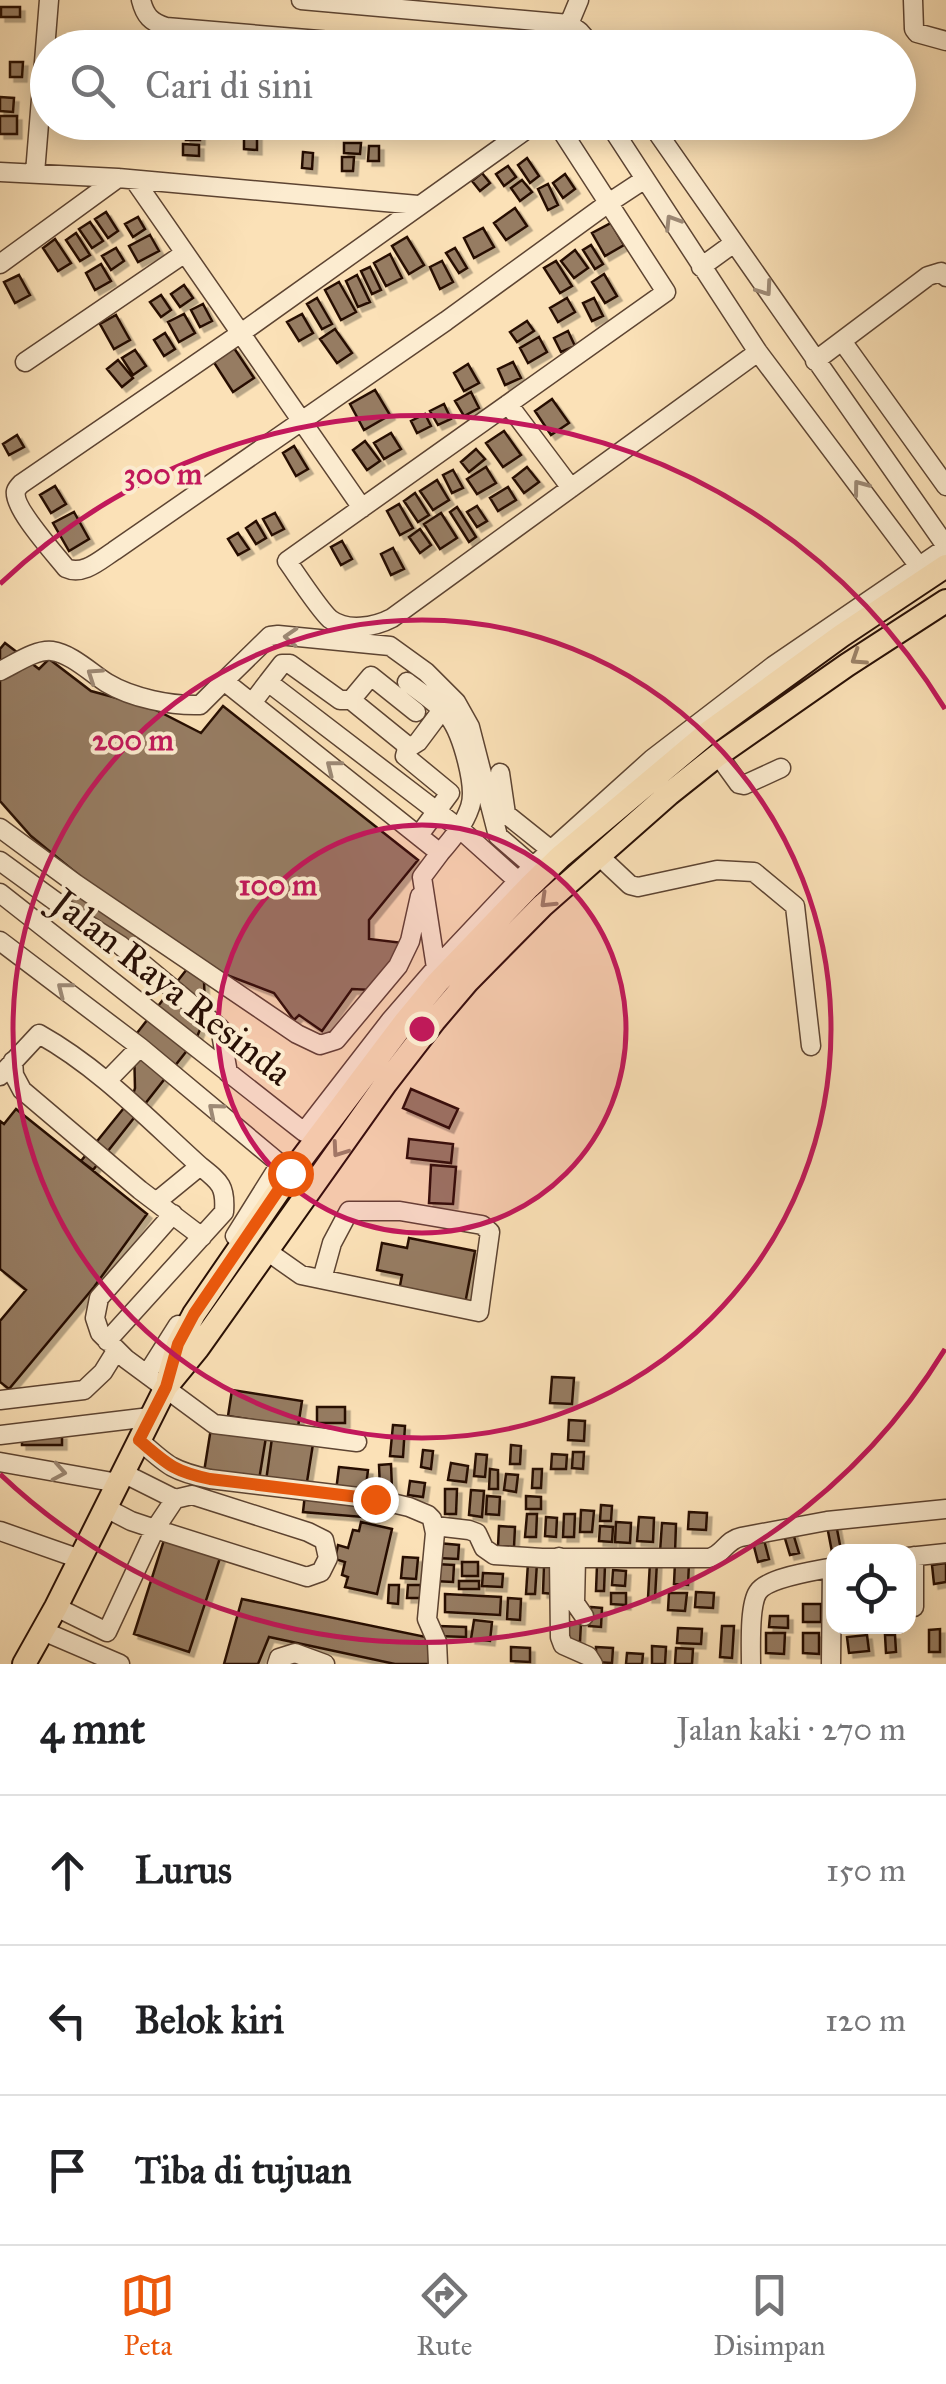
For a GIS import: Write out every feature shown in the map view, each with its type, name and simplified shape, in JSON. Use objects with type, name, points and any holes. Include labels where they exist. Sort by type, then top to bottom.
[{"type":"main road","points":[[24,1664],[106,1508],[150,1417],[157,1380],[194,1314],[286,1169],[426,996],[560,857],[709,732],[946,566]]},
{"type":"main road","points":[[157,1380],[198,1348],[386,1083],[445,1008],[542,906],[598,854],[718,755],[946,601]]},
{"type":"street","points":[[48,30],[49,0]]},
{"type":"street","points":[[140,0],[153,23],[202,30]]},
{"type":"street","points":[[301,0],[568,24],[578,30]]},
{"type":"street","points":[[568,24],[579,0]]},
{"type":"street","points":[[913,0],[915,30]]},
{"type":"street","points":[[916,32],[946,41]]},
{"type":"street","points":[[35,173],[38,140]]},
{"type":"street","points":[[514,140],[21,484],[16,497],[66,568],[77,571],[114,551],[645,179]]},
{"type":"street","points":[[567,140],[666,292],[287,561],[330,619],[355,626],[392,618],[758,352]]},
{"type":"street","points":[[620,140],[758,352],[918,565]]},
{"type":"street","points":[[436,968],[518,881],[652,759],[774,666],[946,547],[662,140]]},
{"type":"street","points":[[0,172],[418,205]]},
{"type":"street","points":[[126,179],[184,253],[362,508]]},
{"type":"street","points":[[0,264],[126,179]]},
{"type":"street","points":[[701,267],[734,244]]},
{"type":"street","points":[[25,362],[184,253]]},
{"type":"street","points":[[815,361],[928,276],[941,272],[946,276]]},
{"type":"street","points":[[842,341],[946,486]]},
{"type":"street","points":[[508,404],[571,488]]},
{"type":"street","points":[[0,670],[40,652],[52,651],[112,686],[186,706],[200,705],[270,636],[390,646],[426,672],[456,702],[478,750],[496,832],[534,867]]},
{"type":"street","points":[[351,700],[371,676],[375,644]]},
{"type":"street","points":[[252,703],[282,664],[290,664],[340,700],[351,700],[450,793],[419,835]]},
{"type":"street","points":[[371,676],[416,712]]},
{"type":"street","points":[[224,681],[440,853]]},
{"type":"street","points":[[268,682],[438,811],[518,881]]},
{"type":"street","points":[[408,682],[450,718],[470,777],[472,803],[460,829],[422,877],[436,968]]},
{"type":"street","points":[[370,796],[442,710]]},
{"type":"street","points":[[718,755],[741,784],[781,768]]},
{"type":"street","points":[[500,774],[506,814],[552,850]]},
{"type":"street","points":[[0,828],[76,884],[320,1046],[336,1040],[398,966],[410,942],[422,886]]},
{"type":"street","points":[[598,854],[630,884],[638,886],[717,870],[754,872],[795,906],[812,1046]]},
{"type":"street","points":[[0,860],[120,945],[220,1028],[228,1073]]},
{"type":"street","name":"Jalan Raya Resinda","points":[[0,893],[304,1132],[436,968]]},
{"type":"street","points":[[2,942],[28,916]]},
{"type":"street","name":"Jalan Raya Resinda","points":[[2,942],[140,1047],[312,1188]]},
{"type":"street","points":[[0,1076],[39,1034],[107,1081],[220,1182],[225,1196],[224,1212],[112,1346],[103,1372],[84,1390],[0,1400]]},
{"type":"street","points":[[107,1081],[140,1047]]},
{"type":"street","points":[[12,1060],[22,1090],[202,1237]]},
{"type":"street","points":[[156,1202],[200,1166]]},
{"type":"street","points":[[267,1250],[302,1275],[479,1312],[490,1232],[482,1225],[400,1210],[349,1210],[332,1243],[322,1279]]},
{"type":"street","points":[[172,1214],[99,1298],[95,1318],[100,1333],[214,1424],[357,1442]]},
{"type":"street","points":[[0,1435],[150,1417]]},
{"type":"street","points":[[139,1440],[167,1464],[187,1474],[375,1499],[422,1511],[434,1526],[427,1619],[438,1648],[438,1664]]},
{"type":"street","points":[[0,1462],[120,1478],[175,1499],[192,1495],[249,1522],[308,1532],[324,1540],[328,1558],[321,1572],[307,1577],[155,1529],[106,1508]]},
{"type":"street","points":[[56,1607],[108,1632],[155,1529],[175,1499]]},
{"type":"street","points":[[434,1526],[476,1533],[484,1548],[494,1555],[708,1558],[741,1536],[946,1509]]},
{"type":"street","points":[[0,1531],[80,1560]]},
{"type":"street","points":[[916,1556],[946,1553]]},
{"type":"street","points":[[568,1557],[576,1604],[584,1616]]},
{"type":"street","points":[[568,1557],[560,1637],[563,1644],[588,1656],[593,1664]]},
{"type":"street","points":[[750,1664],[754,1601],[759,1589],[770,1582],[826,1569]]},
{"type":"street","points":[[43,1632],[120,1664]]},
{"type":"street","points":[[831,1664],[832,1634]]},
{"type":"street","points":[[277,1664],[279,1658],[295,1653],[325,1664]]},
{"type":"building","points":[[1,7],[20,7],[20,17],[1,17]]},
{"type":"building","points":[[10,62],[23,62],[22,77],[10,77]]},
{"type":"building","points":[[0,97],[14,98],[13,112],[0,111]]},
{"type":"building","points":[[0,116],[17,116],[17,134],[0,134]]},
{"type":"building","points":[[244,140],[257,140],[257,150],[244,149]]},
{"type":"building","points":[[344,143],[361,143],[360,154],[344,153]]},
{"type":"building","points":[[183,144],[199,145],[199,156],[183,155]]},
{"type":"building","points":[[369,146],[379,146],[379,161],[368,161]]},
{"type":"building","points":[[303,152],[313,153],[312,169],[302,168]]},
{"type":"building","points":[[342,157],[354,157],[353,171],[342,171]]},
{"type":"building","points":[[527,158],[539,176],[530,183],[518,165]]},
{"type":"building","points":[[508,166],[516,177],[504,186],[496,174]]},
{"type":"building","points":[[482,173],[490,183],[480,191],[472,181]]},
{"type":"building","points":[[565,174],[575,189],[563,198],[553,183]]},
{"type":"building","points":[[522,180],[532,192],[520,201],[511,188]]},
{"type":"building","points":[[548,184],[558,205],[548,210],[538,189]]},
{"type":"building","points":[[515,208],[527,226],[506,240],[494,223]]},
{"type":"building","points":[[106,212],[118,231],[108,238],[95,219]]},
{"type":"building","points":[[138,217],[145,229],[133,237],[125,224]]},
{"type":"building","points":[[90,222],[103,241],[92,248],[79,229]]},
{"type":"building","points":[[611,223],[624,245],[605,256],[592,233]]},
{"type":"building","points":[[483,228],[494,247],[474,258],[464,238]]},
{"type":"building","points":[[76,233],[90,255],[80,261],[66,240]]},
{"type":"building","points":[[150,235],[159,251],[138,262],[129,246]]},
{"type":"building","points":[[407,237],[424,265],[409,274],[392,246]]},
{"type":"building","points":[[55,239],[71,263],[58,271],[43,248]]},
{"type":"building","points":[[591,245],[603,264],[595,269],[583,250]]},
{"type":"building","points":[[116,248],[124,261],[111,270],[102,256]]},
{"type":"building","points":[[455,248],[467,268],[459,273],[446,253]]},
{"type":"building","points":[[575,250],[588,268],[574,278],[561,261]]},
{"type":"building","points":[[390,254],[402,278],[386,286],[374,263]]},
{"type":"building","points":[[442,261],[453,282],[440,289],[430,267]]},
{"type":"building","points":[[556,261],[572,286],[560,293],[544,268]]},
{"type":"building","points":[[101,264],[111,281],[95,290],[86,273]]},
{"type":"building","points":[[370,267],[381,290],[372,294],[361,271]]},
{"type":"building","points":[[604,274],[617,296],[605,303],[592,282]]},
{"type":"building","points":[[19,275],[30,295],[15,303],[4,282]]},
{"type":"building","points":[[357,275],[370,302],[358,307],[346,281]]},
{"type":"building","points":[[339,282],[356,312],[341,320],[325,290]]},
{"type":"building","points":[[184,285],[193,298],[180,307],[171,294]]},
{"type":"building","points":[[161,295],[171,310],[161,317],[150,302]]},
{"type":"building","points":[[317,298],[332,324],[322,329],[307,304]]},
{"type":"building","points":[[567,298],[575,312],[558,322],[550,308]]},
{"type":"building","points":[[594,298],[603,316],[592,321],[583,303]]},
{"type":"building","points":[[203,304],[212,321],[200,327],[191,310]]},
{"type":"building","points":[[184,314],[195,333],[179,342],[168,322]]},
{"type":"building","points":[[302,314],[313,333],[299,341],[287,322]]},
{"type":"building","points":[[116,315],[130,340],[114,349],[100,324]]},
{"type":"building","points":[[527,321],[534,331],[517,342],[510,332]]},
{"type":"building","points":[[335,329],[352,353],[337,363],[320,339]]},
{"type":"building","points":[[568,331],[575,346],[561,352],[554,338]]},
{"type":"building","points":[[165,333],[175,349],[164,356],[154,340]]},
{"type":"building","points":[[539,337],[547,352],[528,363],[520,348]]},
{"type":"building","points":[[234,348],[254,378],[233,392],[213,361]]},
{"type":"building","points":[[135,350],[146,366],[133,375],[122,358]]},
{"type":"building","points":[[118,360],[133,378],[122,387],[107,369]]},
{"type":"building","points":[[513,362],[521,378],[505,385],[498,369]]},
{"type":"building","points":[[468,364],[479,383],[464,391],[454,373]]},
{"type":"building","points":[[375,390],[390,415],[364,430],[350,404]]},
{"type":"building","points":[[471,392],[479,408],[464,416],[455,401]]},
{"type":"building","points":[[552,399],[569,423],[551,435],[535,411]]},
{"type":"building","points":[[444,404],[451,419],[438,425],[430,411]]},
{"type":"building","points":[[425,414],[431,426],[417,433],[411,421]]},
{"type":"building","points":[[504,431],[521,455],[503,467],[486,443]]},
{"type":"building","points":[[391,433],[401,449],[384,459],[374,443]]},
{"type":"building","points":[[17,435],[24,447],[9,455],[3,444]]},
{"type":"building","points":[[365,441],[380,461],[367,470],[353,450]]},
{"type":"building","points":[[294,446],[308,469],[296,476],[283,453]]},
{"type":"building","points":[[476,449],[485,459],[469,472],[461,462]]},
{"type":"building","points":[[486,467],[496,483],[477,494],[467,479]]},
{"type":"building","points":[[527,467],[539,482],[524,493],[513,478]]},
{"type":"building","points":[[453,470],[463,488],[452,493],[443,475]]},
{"type":"building","points":[[437,480],[449,500],[433,510],[420,491]]},
{"type":"building","points":[[55,486],[66,504],[51,513],[40,495]]},
{"type":"building","points":[[508,487],[516,500],[498,511],[490,498]]},
{"type":"building","points":[[415,493],[429,515],[418,522],[404,501]]},
{"type":"building","points":[[399,504],[413,528],[400,535],[387,511]]},
{"type":"building","points":[[477,506],[487,521],[477,527],[467,512]]},
{"type":"building","points":[[457,507],[476,537],[469,542],[450,512]]},
{"type":"building","points":[[74,512],[89,539],[69,551],[53,523]]},
{"type":"building","points":[[275,513],[284,529],[272,535],[263,519]]},
{"type":"building","points":[[441,513],[457,538],[440,549],[424,524]]},
{"type":"building","points":[[256,521],[266,538],[256,544],[246,528]]},
{"type":"building","points":[[420,529],[431,545],[420,553],[409,537]]},
{"type":"building","points":[[238,533],[249,549],[238,555],[228,539]]},
{"type":"building","points":[[342,541],[352,559],[341,565],[331,547]]},
{"type":"building","points":[[393,548],[404,569],[391,575],[381,554]]},
{"type":"building","points":[[5,643],[39,669],[49,659],[91,691],[150,707],[201,733],[223,706],[418,860],[369,920],[369,939],[403,943],[373,990],[352,989],[322,1031],[299,1015],[294,1020],[274,993],[141,938],[124,945],[76,913],[70,900],[71,888],[81,877],[31,836],[0,801],[0,649]]},
{"type":"building","points":[[194,960],[204,981],[205,1006],[196,1039],[93,1170],[81,1161],[132,1098],[137,1033]]},
{"type":"building","points":[[411,1089],[458,1109],[449,1128],[403,1108]]},
{"type":"building","points":[[16,1109],[147,1214],[94,1287],[9,1389],[0,1382],[0,1321],[26,1290],[0,1269],[0,1121],[4,1124]]},
{"type":"building","points":[[409,1139],[453,1144],[451,1163],[407,1158]]},
{"type":"building","points":[[431,1165],[456,1167],[453,1204],[429,1203]]},
{"type":"building","points":[[409,1238],[475,1251],[465,1304],[399,1291],[402,1275],[377,1270],[382,1243],[407,1248]]},
{"type":"building","points":[[552,1377],[574,1378],[572,1404],[550,1403]]},
{"type":"building","points":[[232,1390],[302,1401],[298,1427],[228,1416]]},
{"type":"building","points":[[317,1407],[345,1407],[345,1423],[317,1423]]},
{"type":"building","points":[[569,1420],[585,1421],[584,1441],[568,1440]]},
{"type":"building","points":[[393,1425],[405,1426],[403,1457],[390,1456]]},
{"type":"building","points":[[211,1428],[266,1437],[259,1480],[204,1472]]},
{"type":"building","points":[[22,1435],[62,1435],[62,1445],[22,1445]]},
{"type":"building","points":[[272,1438],[313,1444],[306,1488],[266,1481]]},
{"type":"building","points":[[511,1445],[521,1446],[520,1464],[510,1464]]},
{"type":"building","points":[[423,1450],[433,1451],[431,1469],[421,1467]]},
{"type":"building","points":[[573,1452],[584,1452],[583,1469],[572,1468]]},
{"type":"building","points":[[476,1454],[487,1455],[485,1477],[474,1476]]},
{"type":"building","points":[[552,1454],[567,1455],[566,1469],[551,1469]]},
{"type":"building","points":[[451,1463],[468,1466],[466,1482],[448,1480]]},
{"type":"building","points":[[391,1464],[392,1489],[380,1489],[379,1465]]},
{"type":"building","points":[[339,1467],[368,1470],[365,1494],[336,1491]]},
{"type":"building","points":[[490,1469],[498,1470],[498,1489],[489,1489]]},
{"type":"building","points":[[533,1469],[542,1469],[541,1488],[532,1488]]},
{"type":"building","points":[[506,1474],[518,1475],[516,1492],[504,1490]]},
{"type":"building","points":[[410,1481],[425,1483],[423,1497],[408,1495]]},
{"type":"building","points":[[445,1489],[457,1489],[456,1514],[445,1514]]},
{"type":"building","points":[[471,1490],[484,1491],[482,1517],[469,1515]]},
{"type":"building","points":[[305,1494],[377,1501],[375,1518],[303,1512]]},
{"type":"building","points":[[487,1496],[500,1497],[499,1515],[486,1514]]},
{"type":"building","points":[[526,1496],[541,1497],[541,1509],[526,1509]]},
{"type":"building","points":[[601,1505],[612,1506],[611,1521],[600,1521]]},
{"type":"building","points":[[581,1510],[594,1511],[592,1532],[580,1532]]},
{"type":"building","points":[[689,1512],[707,1513],[706,1530],[688,1529]]},
{"type":"building","points":[[527,1514],[537,1514],[536,1537],[525,1537]]},
{"type":"building","points":[[564,1514],[575,1514],[574,1537],[563,1537]]},
{"type":"building","points":[[546,1517],[557,1518],[556,1537],[545,1536]]},
{"type":"building","points":[[639,1517],[654,1518],[653,1542],[637,1541]]},
{"type":"building","points":[[361,1522],[392,1529],[377,1594],[345,1587],[345,1562],[335,1559],[338,1545],[348,1548],[353,1530],[359,1531]]},
{"type":"building","points":[[616,1522],[631,1523],[630,1543],[615,1542]]},
{"type":"building","points":[[662,1523],[676,1524],[675,1553],[660,1552]]},
{"type":"building","points":[[836,1524],[840,1544],[830,1544],[827,1526]]},
{"type":"building","points":[[499,1526],[515,1527],[514,1547],[498,1546]]},
{"type":"building","points":[[600,1526],[613,1527],[612,1542],[599,1541]]},
{"type":"building","points":[[792,1530],[799,1553],[790,1555],[783,1532]]},
{"type":"building","points":[[763,1536],[769,1559],[758,1562],[752,1539]]},
{"type":"building","points":[[164,1540],[220,1558],[189,1652],[134,1634]]},
{"type":"building","points":[[438,1543],[459,1545],[458,1559],[437,1558]]},
{"type":"building","points":[[403,1557],[418,1558],[416,1579],[401,1578]]},
{"type":"building","points":[[462,1562],[478,1562],[478,1576],[462,1576]]},
{"type":"building","points":[[650,1562],[657,1562],[655,1598],[648,1598]]},
{"type":"building","points":[[675,1562],[689,1563],[688,1585],[674,1584]]},
{"type":"building","points":[[528,1563],[537,1563],[535,1594],[526,1594]]},
{"type":"building","points":[[946,1563],[946,1582],[934,1584],[932,1565]]},
{"type":"building","points":[[436,1564],[454,1565],[453,1582],[434,1581]]},
{"type":"building","points":[[544,1564],[557,1565],[556,1594],[543,1593]]},
{"type":"building","points":[[597,1565],[605,1565],[604,1591],[596,1591]]},
{"type":"building","points":[[613,1570],[626,1571],[625,1586],[612,1585]]},
{"type":"building","points":[[483,1573],[503,1574],[502,1587],[482,1586]]},
{"type":"building","points":[[459,1581],[479,1581],[479,1589],[459,1589]]},
{"type":"building","points":[[389,1585],[399,1585],[398,1604],[388,1603]]},
{"type":"building","points":[[408,1585],[421,1585],[420,1598],[407,1598]]},
{"type":"building","points":[[696,1592],[714,1593],[713,1608],[695,1607]]},
{"type":"building","points":[[611,1593],[626,1593],[626,1605],[611,1604]]},
{"type":"building","points":[[669,1593],[687,1593],[685,1611],[668,1610]]},
{"type":"building","points":[[445,1594],[501,1597],[500,1615],[445,1612]]},
{"type":"building","points":[[508,1598],[521,1599],[520,1620],[507,1619]]},
{"type":"building","points":[[242,1599],[426,1637],[436,1664],[395,1664],[269,1637],[258,1664],[224,1664]]},
{"type":"building","points":[[803,1604],[821,1604],[821,1622],[803,1622]]},
{"type":"building","points":[[591,1607],[602,1608],[601,1627],[589,1626]]},
{"type":"building","points":[[770,1616],[788,1616],[788,1628],[769,1627]]},
{"type":"building","points":[[474,1620],[492,1622],[490,1641],[471,1639]]},
{"type":"building","points":[[567,1622],[581,1623],[580,1642],[567,1641]]},
{"type":"building","points":[[438,1626],[466,1627],[466,1637],[438,1636]]},
{"type":"building","points":[[722,1626],[734,1626],[732,1658],[720,1657]]},
{"type":"building","points":[[678,1628],[702,1629],[701,1644],[677,1643]]},
{"type":"building","points":[[940,1629],[940,1652],[929,1652],[929,1630]]},
{"type":"building","points":[[766,1633],[785,1633],[784,1654],[766,1653]]},
{"type":"building","points":[[803,1633],[819,1633],[819,1654],[803,1653]]},
{"type":"building","points":[[867,1635],[869,1651],[849,1653],[847,1637]]},
{"type":"building","points":[[885,1635],[895,1635],[896,1652],[886,1653]]},
{"type":"building","points":[[652,1646],[666,1647],[665,1664],[652,1664]]},
{"type":"building","points":[[511,1647],[530,1648],[530,1662],[511,1661]]},
{"type":"building","points":[[596,1647],[613,1648],[612,1663],[596,1662]]},
{"type":"building","points":[[676,1648],[693,1649],[692,1664],[675,1664]]},
{"type":"building","points":[[627,1653],[643,1654],[642,1664],[626,1664]]},
{"type":"route","points":[[290,1173],[194,1314],[178,1344],[166,1387],[139,1440],[167,1464],[187,1474],[375,1499]]}]
